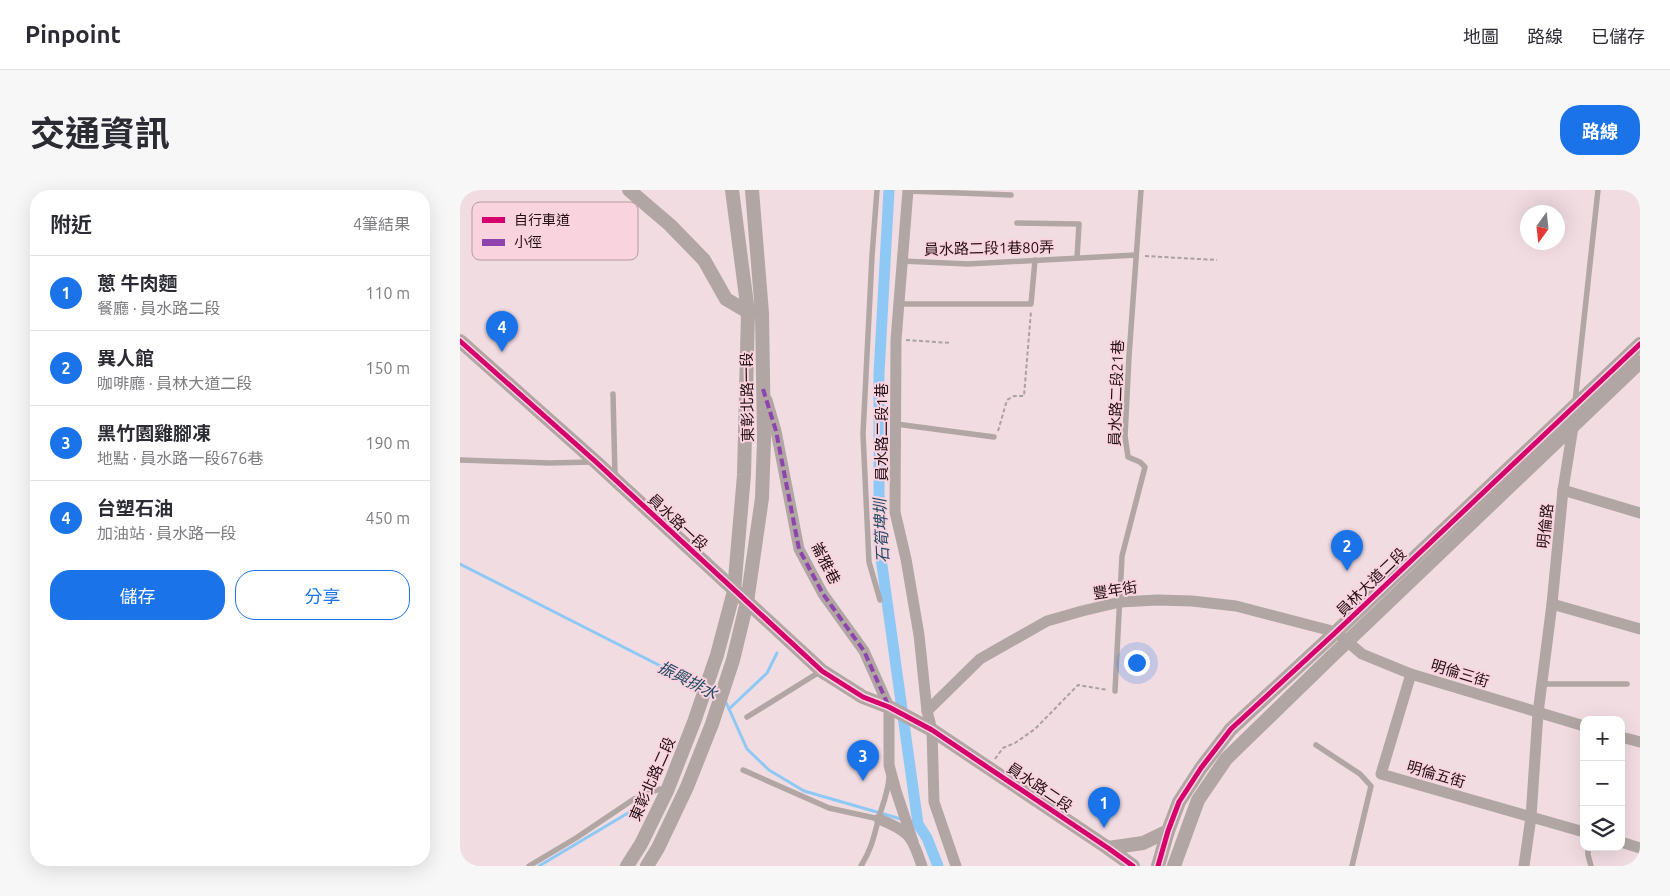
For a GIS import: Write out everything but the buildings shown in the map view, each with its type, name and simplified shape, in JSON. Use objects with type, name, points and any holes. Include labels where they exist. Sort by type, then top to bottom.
[{"type":"street","points":[[628,190],[670,225],[704,260],[726,299],[755,312]]},
{"type":"street","name":"東彰北路一段","points":[[732,190],[755,312],[734,591]]},
{"type":"street","name":"東彰北路一段","points":[[747,602],[762,498],[764,440],[763,389],[755,312],[752,190]]},
{"type":"street","name":"員水路二段1巷","points":[[908,190],[896,340],[896,512],[919,635],[927,711],[932,730],[934,802],[956,866]]},
{"type":"street","name":"員水路一段","points":[[460,341],[596,462],[822,671],[863,697],[889,707]]},
{"type":"street","name":"員林大道二段","points":[[1158,866],[1168,831],[1180,802],[1201,768],[1231,729],[1640,344]]},
{"type":"street","name":"員林大道二段","points":[[1174,866],[1198,800],[1226,759],[1640,362]]},
{"type":"street","name":"崙雅巷","points":[[763,389],[776,431],[799,549],[823,594],[864,651],[889,707]]},
{"type":"street","name":"明倫路","points":[[1524,866],[1531,817],[1538,713],[1552,604],[1563,490],[1574,427]]},
{"type":"street","points":[[1563,490],[1640,513]]},
{"type":"street","name":"東彰北路二段","points":[[627,866],[641,844],[667,791],[717,655],[734,591]]},
{"type":"street","name":"豐年街","points":[[927,711],[980,659],[1048,621],[1082,610],[1120,602],[1192,601],[1236,606],[1336,632]]},
{"type":"street","points":[[647,866],[658,848],[687,787],[712,724],[733,660],[747,602]]},
{"type":"street","points":[[1552,604],[1640,629]]},
{"type":"street","name":"明倫三街","points":[[1336,632],[1362,654],[1412,674],[1580,725]]},
{"type":"street","points":[[1381,774],[1412,674]]},
{"type":"street","points":[[889,707],[889,765],[892,790],[922,866]]},
{"type":"street","name":"員水路二段","points":[[889,707],[932,730],[1133,866]]},
{"type":"street","points":[[1625,738],[1640,742]]},
{"type":"street","name":"明倫五街","points":[[1381,774],[1580,831]]},
{"type":"street","points":[[879,819],[902,829],[913,842]]},
{"type":"street","points":[[1108,848],[1143,843],[1168,831]]},
{"type":"street","points":[[1625,843],[1640,848]]},
{"type":"lane","points":[[877,190],[863,434],[869,562],[880,600]]},
{"type":"lane","points":[[908,190],[1011,195]]},
{"type":"lane","name":"員水路二段21巷","points":[[1115,692],[1122,556],[1145,467],[1140,462],[1128,457],[1125,436],[1141,190]]},
{"type":"lane","name":"明倫路","points":[[1574,427],[1574,408],[1598,190]]},
{"type":"lane","points":[[1017,223],[1079,224],[1076,258]]},
{"type":"lane","name":"員水路二段1巷80弄","points":[[902,261],[968,264],[1136,256]]},
{"type":"lane","points":[[898,304],[1031,304],[1035,260]]},
{"type":"lane","points":[[613,394],[615,481]]},
{"type":"lane","points":[[896,424],[994,437]]},
{"type":"lane","points":[[460,460],[549,463],[596,462]]},
{"type":"lane","points":[[746,717],[822,671]]},
{"type":"lane","points":[[1542,684],[1627,684]]},
{"type":"lane","points":[[1316,745],[1360,774],[1371,786],[1352,866]]},
{"type":"lane","points":[[743,770],[829,808],[879,819]]},
{"type":"lane","points":[[1368,782],[1381,774]]},
{"type":"lane","points":[[529,866],[576,838],[634,799],[660,789],[667,791]]},
{"type":"lane","points":[[861,866],[874,839],[879,819],[892,790]]},
{"type":"lane","points":[[1588,851],[1591,866]]},
{"type":"path","points":[[1136,256],[1217,260]]},
{"type":"path","points":[[994,437],[1007,400],[1014,396],[1024,396],[1031,304]]},
{"type":"path","points":[[896,340],[951,342]]},
{"type":"path","points":[[989,768],[1003,748],[1015,744],[1035,729],[1078,685],[1115,692]]},
{"type":"waterway","name":"石筍埤圳","points":[[889,190],[879,374],[879,544],[918,824],[927,838],[938,866]]},
{"type":"waterway","name":"振興排水","points":[[460,564],[702,687]]},
{"type":"waterway","points":[[729,709],[767,673],[777,653]]},
{"type":"waterway","name":"振興排水","points":[[725,700],[747,749],[769,770],[804,791],[901,819]]},
{"type":"waterway","points":[[539,866],[628,813]]},
{"type":"waterway","name":"振興排水","points":[[910,821],[918,824]]},
{"type":"marked path","points":[[763,389],[776,431],[799,549],[823,594],[864,651],[889,707]]},
{"type":"cycle path","points":[[460,341],[596,462],[822,671],[863,697],[889,707],[932,730],[1133,866]]},
{"type":"cycle path","points":[[1158,866],[1179,802],[1201,768],[1231,729],[1640,344]]},
{"type":"place","name":"台塑石油","points":[[502,352]]},
{"type":"place","name":"異人館","points":[[1347,571]]},
{"type":"place","name":"黑竹園雞腳凍","points":[[863,781]]},
{"type":"place","name":"蔥 牛肉麵","points":[[1104,828]]}]
